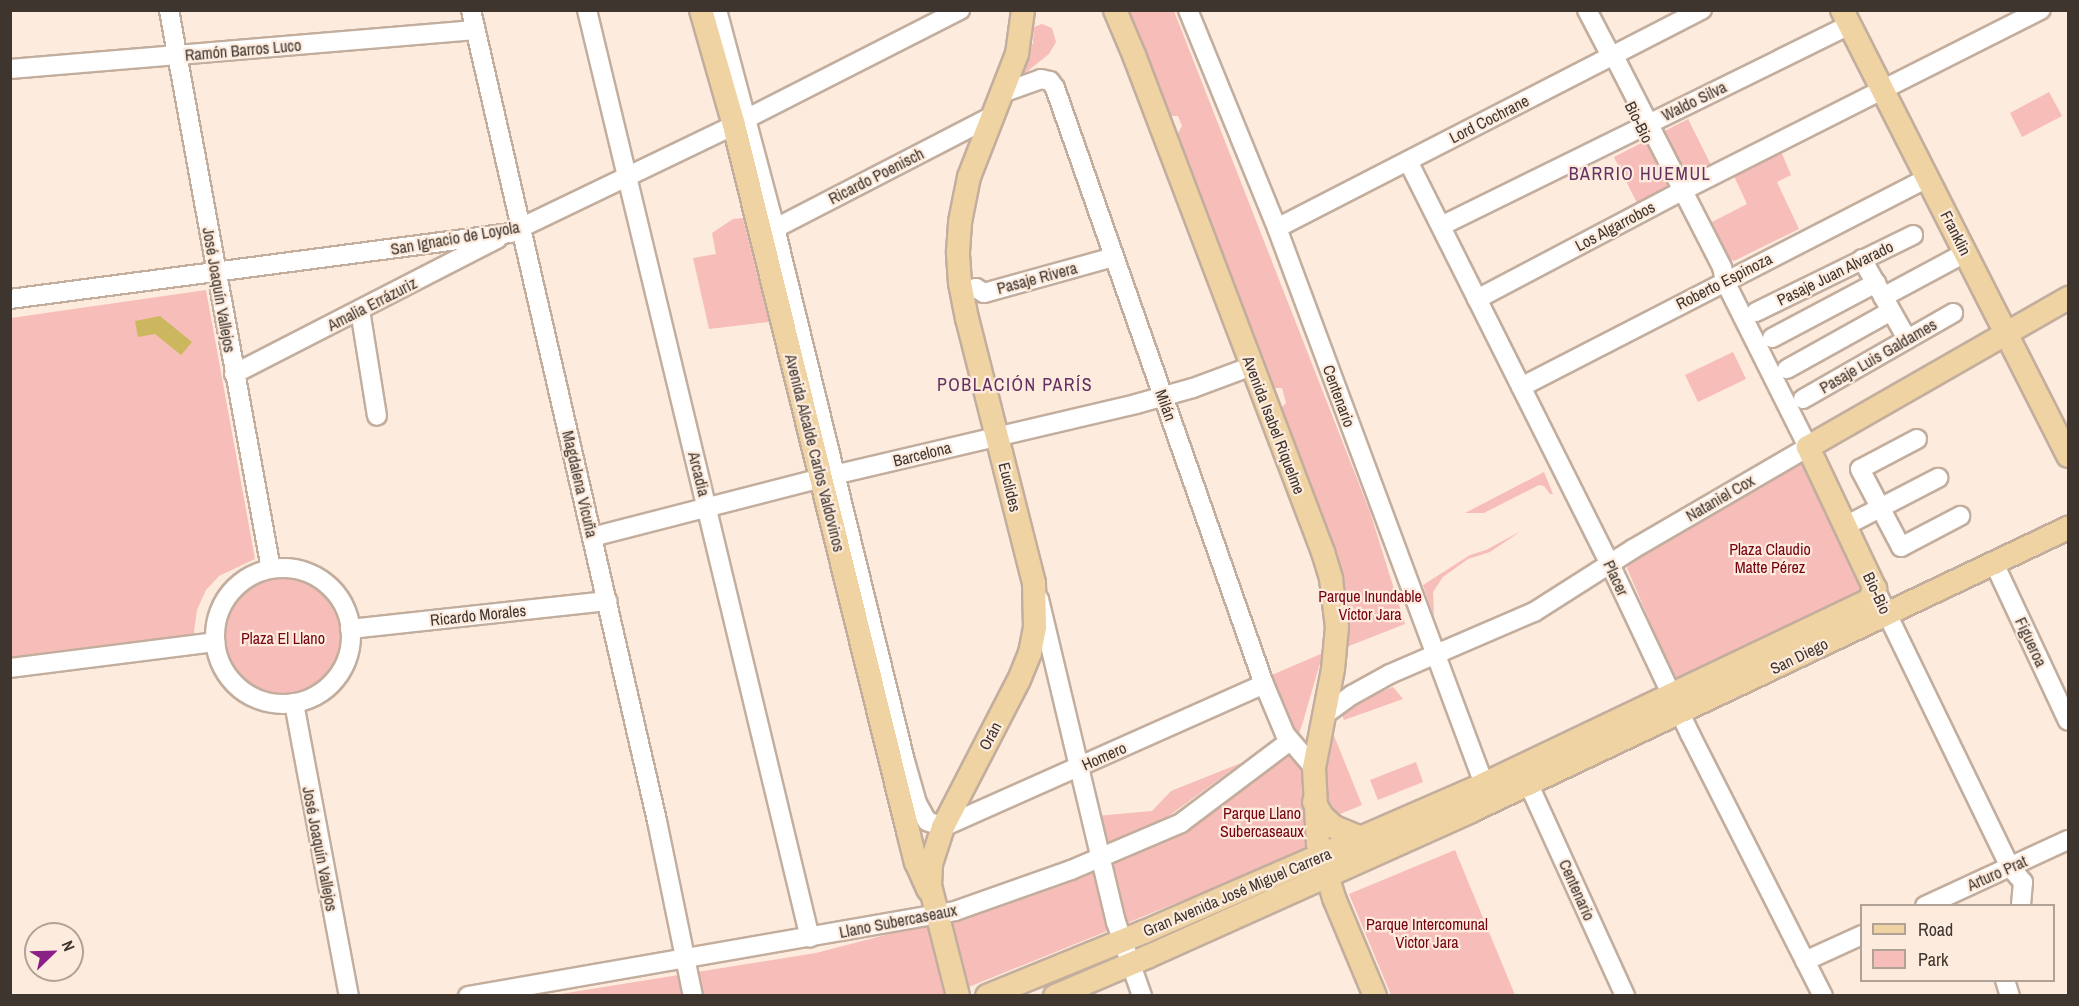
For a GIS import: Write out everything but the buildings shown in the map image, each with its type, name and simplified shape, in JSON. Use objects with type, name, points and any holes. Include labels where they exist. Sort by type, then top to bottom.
[{"type":"main road","name":"Avenida Alcalde Carlos Valdovinos","points":[[701,10],[741,121],[860,603],[916,862],[933,899],[958,996]]},
{"type":"main road","name":"Euclides","points":[[1023,10],[1021,42],[972,169],[962,206],[958,252],[962,291],[1034,583]]},
{"type":"main road","name":"Avenida Isabel Riquelme","points":[[1115,10],[1134,54],[1331,579],[1337,627],[1333,669],[1314,768],[1314,801],[1320,856],[1326,878],[1375,996]]},
{"type":"main road","name":"Franklin","points":[[1846,18],[2068,456]]},
{"type":"main road","name":"Nataniel Cox","points":[[1808,447],[2068,298]]},
{"type":"main road","name":"Bio-Bio","points":[[1808,447],[1875,589]]},
{"type":"main road","name":"San Diego","points":[[1484,784],[1887,614],[2068,528]]},
{"type":"main road","name":"Orán","points":[[933,899],[931,864],[943,827],[1025,667],[1035,627],[1034,583]]},
{"type":"main road","name":"San Diego","points":[[1529,784],[1869,600],[1875,589]]},
{"type":"main road","name":"Gran Avenida José Miguel Carrera","points":[[987,996],[1121,942],[1484,784]]},
{"type":"main road","name":"Gran Avenida José Miguel Carrera","points":[[1055,996],[1326,878],[1529,784]]},
{"type":"main road","points":[[1314,801],[1322,816],[1334,827],[1361,838]]},
{"type":"street","name":"José Joaquín Vallejos","points":[[169,10],[271,569]]},
{"type":"street","name":"Magdalena Vicuña","points":[[471,10],[515,231],[607,601],[693,996]]},
{"type":"street","name":"Arcadia","points":[[587,10],[810,938]]},
{"type":"street","name":"Avenida Alcalde Carlos Valdovinos","points":[[717,10],[741,121]]},
{"type":"street","name":"San Ignacio de Loyola","points":[[10,299],[515,231],[741,121],[924,19],[960,10]]},
{"type":"street","name":"Centenario","points":[[1188,10],[1277,228],[1484,784]]},
{"type":"street","name":"Bio-Bio","points":[[1587,10],[1611,56],[1611,66],[1645,125],[1714,270],[1725,281],[1808,447]]},
{"type":"street","name":"Lord Cochrane","points":[[1277,228],[1702,10]]},
{"type":"street","points":[[1882,90],[2004,19],[2041,10]]},
{"type":"street","name":"Waldo Silva","points":[[1441,226],[1645,125],[1846,18]]},
{"type":"street","name":"Ramón Barros Luco","points":[[10,69],[475,30]]},
{"type":"street","name":"Milán","points":[[1002,93],[1037,80],[1045,79],[1053,84],[1264,684],[1290,741],[1314,768]]},
{"type":"street","name":"Los Algarrobos","points":[[1477,299],[1678,193],[1882,90]]},
{"type":"street","name":"Ricardo Poenisch","points":[[768,232],[991,117]]},
{"type":"street","name":"Placer","points":[[1408,160],[1610,564],[1675,704],[1823,996]]},
{"type":"street","name":"Roberto Espinoza","points":[[1521,387],[1927,178]]},
{"type":"street","name":"Amalia Errázuriz","points":[[234,374],[515,231]]},
{"type":"street","name":"Pasaje Juan Alvarado","points":[[1756,312],[1913,235]]},
{"type":"street","points":[[1772,338],[1883,297],[1965,253]]},
{"type":"street","name":"Pasaje Rivera","points":[[962,291],[976,288],[984,293],[1114,257]]},
{"type":"street","points":[[1862,259],[1907,339]]},
{"type":"street","points":[[1787,369],[1883,297]]},
{"type":"street","points":[[360,310],[377,416]]},
{"type":"street","name":"Pasaje Luis Galdames","points":[[1803,399],[1953,314]]},
{"type":"street","name":"Barcelona","points":[[592,537],[828,476],[1163,397],[1252,366]]},
{"type":"street","points":[[1917,440],[1860,469],[1901,546],[1960,516]]},
{"type":"street","name":"Nataniel Cox","points":[[1323,716],[1366,686],[1434,653],[1527,616],[1808,447]]},
{"type":"street","points":[[1845,526],[1938,478]]},
{"type":"street","name":"Figueroa","points":[[1994,563],[2068,721]]},
{"type":"street","points":[[271,569],[297,570],[326,584],[340,601],[350,629],[348,655],[334,680],[319,693],[294,703],[265,701],[241,689],[224,669],[215,642],[218,616],[227,597],[251,575],[271,569]]},
{"type":"street","name":"Euclides","points":[[1034,583],[1121,942],[1142,996]]},
{"type":"street","name":"Bio-Bio","points":[[1875,589],[2010,867],[2023,882],[2021,904]]},
{"type":"street","name":"Ricardo Morales","points":[[350,629],[607,601]]},
{"type":"street","name":"Avenida Alcalde Carlos Valdovinos","points":[[860,603],[917,804],[927,821],[943,827]]},
{"type":"street","points":[[10,668],[215,642]]},
{"type":"street","points":[[1333,669],[1348,684],[1366,686]]},
{"type":"street","name":"Homero","points":[[943,827],[1264,684]]},
{"type":"street","name":"José Joaquín Vallejos","points":[[294,703],[349,996]]},
{"type":"street","name":"Llano Subercaseaux","points":[[468,996],[810,938],[933,899],[1071,870],[1181,823],[1290,741]]},
{"type":"street","name":"Centenario","points":[[1529,784],[1625,996]]},
{"type":"street","name":"Arturo Prat","points":[[1929,904],[2068,840]]},
{"type":"street","points":[[1805,961],[1860,936]]},
{"type":"green space","name":"Parque Inundable Víctor Jara","points":[[1124,11],[1174,11],[1370,512],[1405,624],[1349,646],[1341,646],[1278,411],[1286,403],[1282,388],[1269,388],[1175,138],[1182,126],[1178,116],[1167,116]]},
{"type":"green space","points":[[1042,24],[1052,28],[1056,42],[1049,54],[1020,77],[1033,43],[1034,27]]},
{"type":"green space","points":[[2049,92],[2062,116],[2022,137],[2010,113]]},
{"type":"green space","points":[[1688,119],[1714,171],[1640,209],[1614,157]]},
{"type":"green space","points":[[1780,149],[1791,175],[1777,182],[1799,229],[1734,261],[1729,258],[1712,222],[1747,204],[1733,174]]},
{"type":"green space","points":[[743,218],[769,322],[709,329],[693,258],[716,254],[712,233],[733,219]]},
{"type":"green space","points":[[206,290],[255,559],[219,576],[206,590],[197,610],[193,639],[11,659],[11,318]]},
{"type":"green space","points":[[1733,352],[1746,379],[1698,402],[1685,375]]},
{"type":"green space","name":"Plaza Claudio Matte Pérez","points":[[1799,459],[1806,462],[1864,583],[1862,594],[1682,678],[1673,676],[1627,568],[1633,558]]},
{"type":"green space","points":[[1544,472],[1553,494],[1550,494],[1544,486],[1539,485],[1484,513],[1465,513]]},
{"type":"green space","points":[[1521,531],[1490,552],[1468,559],[1443,577],[1433,592],[1434,617],[1423,585],[1470,555],[1486,550]]},
{"type":"green space","name":"Plaza El Llano","points":[[281,575],[304,581],[326,596],[339,621],[342,650],[337,667],[327,681],[305,694],[282,697],[254,693],[240,681],[229,660],[220,620],[223,609],[235,592],[250,582]]},
{"type":"green space","points":[[1323,653],[1302,725],[1295,744],[1265,678]]},
{"type":"green space","points":[[1393,687],[1403,699],[1344,720],[1340,709]]},
{"type":"green space","points":[[1330,726],[1362,805],[1340,814],[1334,812],[1324,794],[1326,734]]},
{"type":"green space","name":"Parque Llano Subercaseaux","points":[[1282,752],[1289,753],[1301,769],[1310,846],[1305,851],[949,995],[548,996],[816,953],[954,917],[1086,870]]},
{"type":"green space","points":[[1416,762],[1423,782],[1378,800],[1370,780]]},
{"type":"green space","points":[[1241,763],[1162,821],[1103,846],[1096,816],[1152,811],[1171,791]]},
{"type":"green space","name":"Parque Intercomunal Victor Jara","points":[[1455,850],[1515,995],[1391,995],[1349,894]]},
{"type":"shaded area","points":[[160,316],[192,342],[181,355],[155,334],[138,337],[135,321]]},
{"type":"district","name":"BARRIO HUEMUL","points":[[1640,174]]},
{"type":"district","name":"POBLACIÓN PARÍS","points":[[1015,385]]}]
